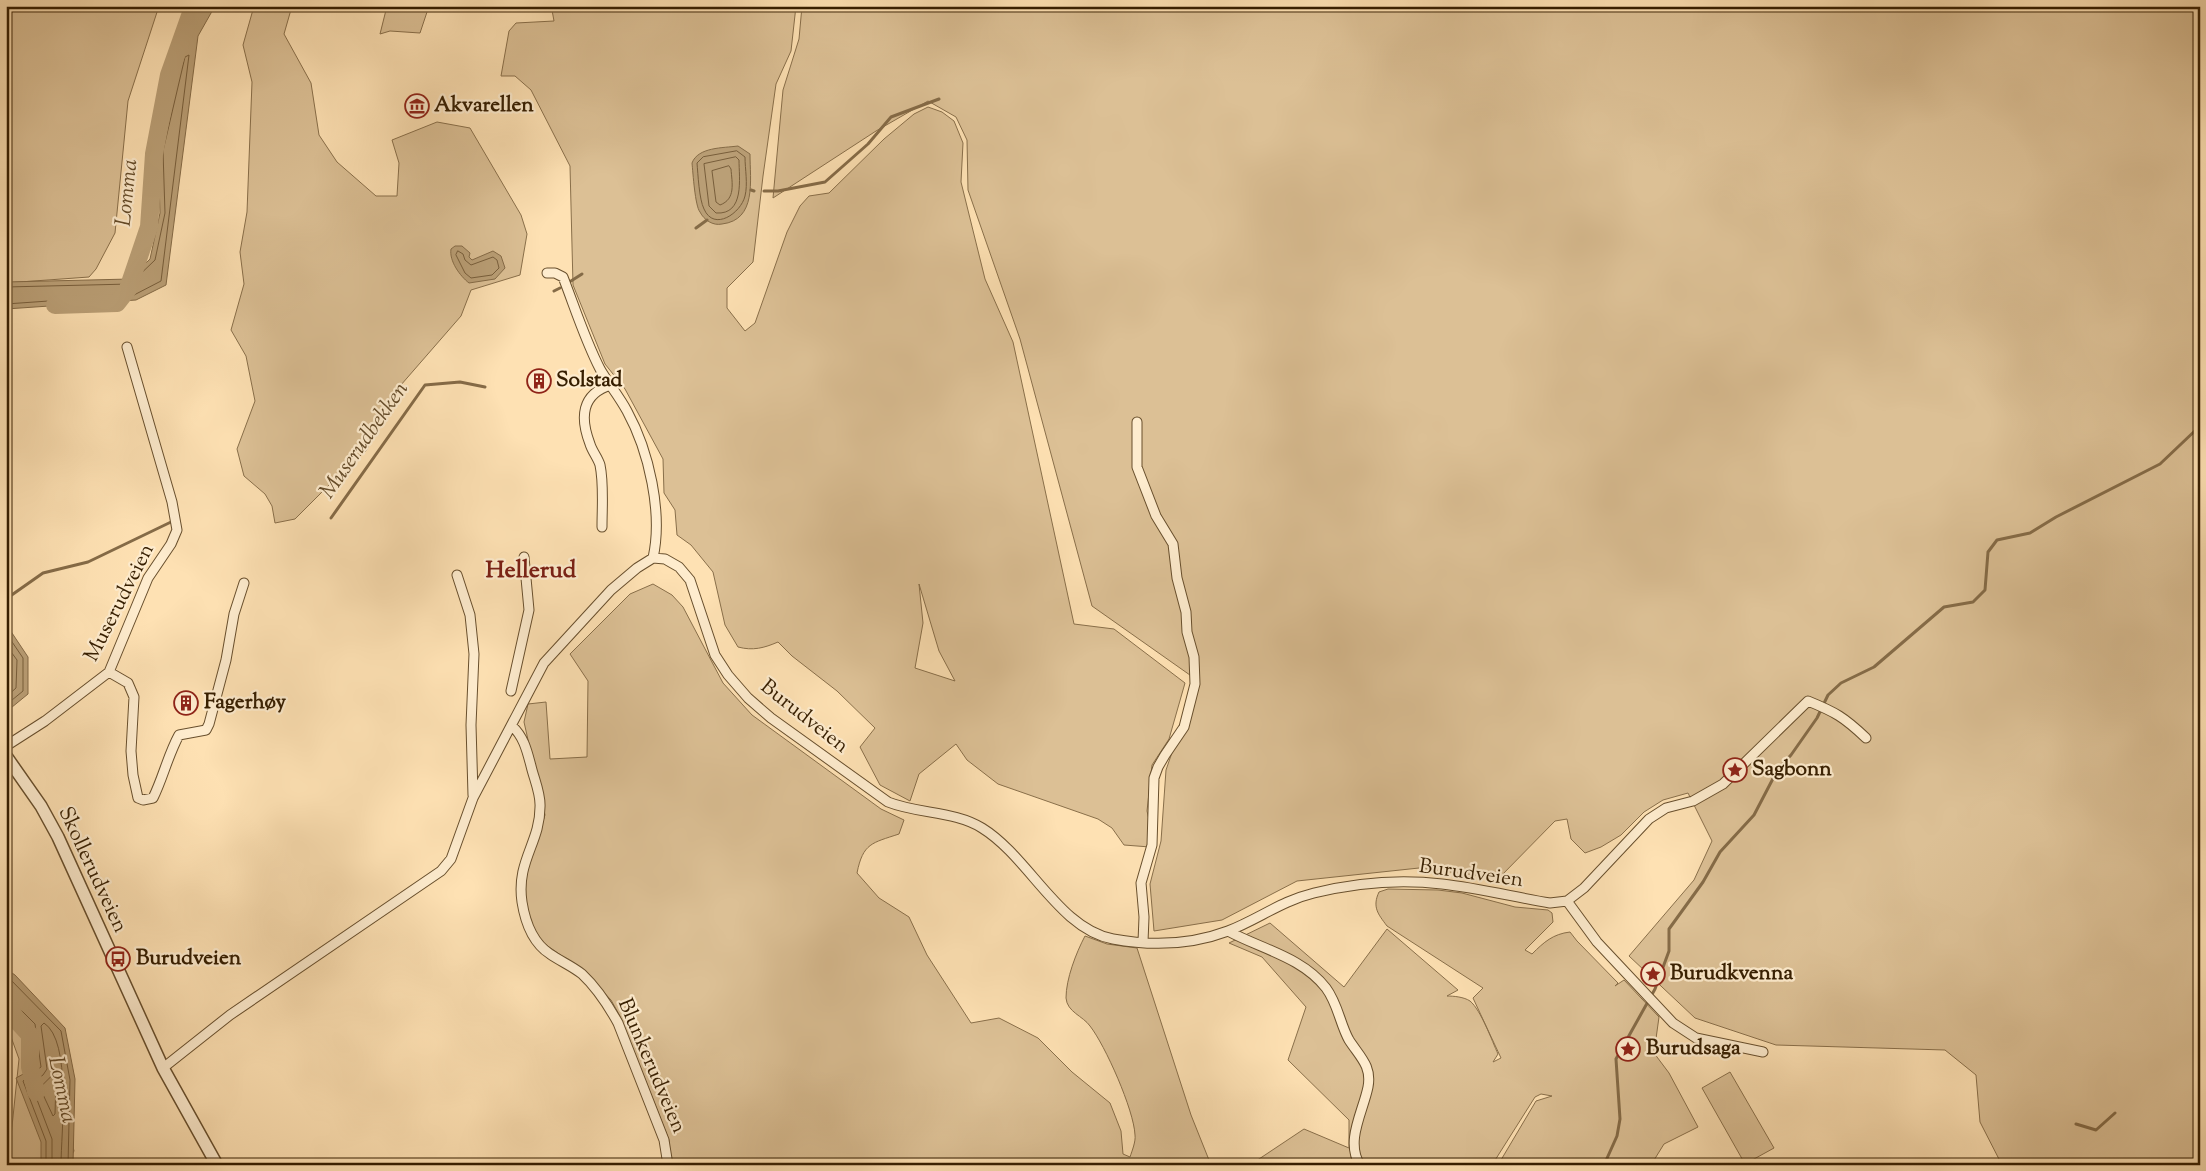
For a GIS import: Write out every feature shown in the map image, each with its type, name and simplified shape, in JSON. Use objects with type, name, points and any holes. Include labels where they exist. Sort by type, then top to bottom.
[{"type":"street","points":[[163,1068],[223,1020],[441,871],[451,859],[458,844],[473,798],[544,663],[611,590],[637,568],[653,558],[656,543],[655,516],[646,457],[627,411],[600,369],[563,277],[555,273],[547,273]]},
{"type":"street","name":"Muserudveien","points":[[6,746],[45,720],[109,672],[148,578],[178,530],[172,502],[127,347]]},
{"type":"street","points":[[602,527],[600,464],[590,444],[584,424],[585,408],[594,392],[611,385]]},
{"type":"street","points":[[1137,422],[1137,467],[1156,516],[1173,544],[1176,578],[1186,612],[1187,632],[1194,657],[1195,684],[1184,727],[1164,755],[1154,778],[1152,845],[1141,883],[1144,917],[1143,942]]},
{"type":"street","points":[[511,691],[529,610],[524,557]]},
{"type":"street","name":"Burudveien","points":[[653,558],[665,559],[679,567],[690,580],[715,655],[728,675],[748,698],[771,718],[888,802],[905,808],[959,818],[980,827],[997,838],[1065,912],[1083,927],[1112,939],[1183,943],[1228,931],[1287,901],[1346,887],[1392,883],[1441,884],[1550,903],[1567,901]]},
{"type":"street","points":[[457,576],[470,615],[474,654],[471,726],[473,798]]},
{"type":"street","points":[[109,672],[128,683],[134,697],[131,752],[133,775],[138,798],[148,800],[153,798],[172,747],[179,735],[206,730],[209,724],[224,668],[234,614],[244,583]]},
{"type":"street","points":[[1763,1052],[1696,1038],[1673,1023],[1597,942],[1567,901],[1584,888],[1649,819],[1666,808],[1693,801],[1724,784],[1816,704],[1848,721],[1866,738]]},
{"type":"street","name":"Blunkerudveien","points":[[512,726],[519,732],[525,745],[541,805],[536,834],[525,858],[521,874],[522,905],[528,927],[541,947],[580,973],[610,1007],[659,1124],[666,1148],[668,1165]]},
{"type":"street","name":"Skollerudveien","points":[[6,756],[32,790],[58,837],[163,1068],[217,1165]]},
{"type":"street","points":[[1228,931],[1293,961],[1307,970],[1326,988],[1350,1040],[1368,1068],[1368,1088],[1356,1128],[1355,1142],[1360,1165]]},
{"type":"shaded area","points":[[6,6],[159,6],[128,101],[115,233],[96,269],[89,277],[6,283]]},
{"type":"shaded area","points":[[254,6],[292,6],[284,34],[311,83],[319,135],[337,162],[376,196],[397,196],[399,163],[392,140],[437,122],[470,128],[521,215],[527,234],[520,275],[471,290],[461,316],[387,401],[367,450],[348,466],[295,519],[275,523],[272,506],[265,494],[244,476],[237,449],[255,401],[246,356],[231,330],[244,284],[240,252],[247,212],[252,82],[243,45]]},
{"type":"shaded area","points":[[387,6],[429,6],[420,33],[390,31],[380,34]]},
{"type":"shaded area","points":[[544,6],[796,6],[791,51],[776,84],[753,262],[727,288],[727,308],[745,331],[755,323],[787,232],[800,206],[809,196],[829,193],[884,139],[914,114],[928,107],[942,112],[954,121],[963,143],[961,182],[985,279],[1013,342],[1074,624],[1114,629],[1185,683],[1169,739],[1152,765],[1147,811],[1150,824],[1150,847],[1124,845],[1112,828],[1098,819],[998,784],[967,760],[956,744],[919,774],[910,801],[880,785],[860,747],[875,728],[837,691],[792,656],[778,642],[758,648],[738,647],[725,625],[713,572],[691,545],[677,535],[675,510],[664,493],[663,459],[625,389],[605,364],[573,285],[570,166],[531,90],[515,76],[501,76],[509,31],[516,23],[554,21],[552,10]],"holes":[[[919,584],[939,651],[955,681],[915,668],[923,623]]]},
{"type":"shaded area","points":[[802,6],[2200,6],[2200,1165],[2002,1165],[1980,1122],[1976,1075],[1945,1050],[1776,1045],[1695,1018],[1629,956],[1694,880],[1712,841],[1688,793],[1663,800],[1644,812],[1621,835],[1601,847],[1585,853],[1571,839],[1567,819],[1555,821],[1499,878],[1419,868],[1297,881],[1222,920],[1154,931],[1150,884],[1161,841],[1166,770],[1197,680],[1092,606],[1020,339],[968,190],[967,140],[956,117],[928,101],[876,131],[773,198],[783,90],[799,39]]},
{"type":"shaded area","points":[[653,584],[672,595],[683,607],[723,683],[752,715],[881,809],[904,820],[899,834],[875,842],[866,850],[859,863],[857,873],[879,898],[909,917],[927,955],[971,1023],[999,1018],[1038,1038],[1072,1072],[1110,1103],[1121,1131],[1123,1154],[1130,1157],[1135,1135],[1130,1110],[1118,1078],[1096,1035],[1087,1022],[1069,1007],[1066,991],[1072,966],[1085,936],[1107,944],[1137,948],[1191,1115],[1211,1165],[668,1165],[669,1140],[620,1016],[611,1000],[585,972],[542,942],[529,923],[521,887],[545,815],[524,722],[528,704],[546,702],[550,759],[587,757],[588,681],[570,654],[630,594]]},
{"type":"shaded area","points":[[1388,889],[1438,890],[1462,893],[1515,907],[1548,910],[1552,913],[1553,922],[1525,950],[1532,954],[1549,939],[1570,932],[1618,983],[1615,986],[1624,980],[1659,1017],[1654,1053],[1669,1073],[1698,1127],[1664,1144],[1651,1165],[1498,1165],[1536,1101],[1552,1096],[1541,1094],[1535,1097],[1492,1165],[1250,1165],[1304,1129],[1349,1148],[1349,1120],[1288,1060],[1306,1007],[1262,957],[1229,943],[1270,923],[1344,987],[1387,929],[1458,990],[1447,996],[1465,999],[1474,1005],[1498,1054],[1493,1062],[1501,1058],[1473,998],[1483,988],[1387,926],[1377,910],[1376,902],[1379,892]]},
{"type":"shaded area","points":[[6,978],[47,1036],[74,1151],[66,1165],[8,1165],[19,1059],[6,1023]]},
{"type":"shaded area","points":[[1730,1072],[1774,1148],[1745,1164],[1702,1088]]},
{"type":"water","points":[[201,6],[215,6],[198,36],[166,285],[136,300],[6,309],[6,282],[130,279],[150,259],[160,213],[158,151],[183,42]]},
{"type":"water","points":[[738,146],[750,154],[750,187],[746,207],[741,215],[733,221],[722,224],[709,222],[698,209],[692,163],[695,158],[705,151]]},
{"type":"water","points":[[455,246],[462,246],[470,253],[469,257],[472,260],[493,251],[501,256],[505,268],[495,279],[469,283],[453,263],[451,249]]},
{"type":"water","points":[[6,624],[28,657],[28,694],[6,712]]},
{"type":"water","points":[[6,969],[15,975],[65,1028],[75,1079],[73,1165],[41,1165],[41,1142],[16,1078],[36,1067],[30,1026],[6,1002]]},
{"type":"waterway","name":"Lomma","points":[[55,305],[117,303],[128,289],[149,227],[154,154],[169,75],[191,13],[196,6]]},
{"type":"waterway","points":[[2193,6],[2200,15]]},
{"type":"waterway","points":[[764,191],[778,191],[825,182],[868,144],[891,117],[939,99]]},
{"type":"waterway","points":[[696,228],[707,220]]},
{"type":"waterway","points":[[571,281],[582,274]]},
{"type":"waterway","points":[[554,291],[560,288]]},
{"type":"waterway","name":"Muserudbekken","points":[[331,518],[425,385],[460,382],[485,387]]},
{"type":"waterway","points":[[1604,1165],[1617,1136],[1620,1119],[1616,1059],[1655,989],[1669,951],[1669,929],[1703,882],[1720,852],[1754,815],[1778,769],[1791,755],[1817,718],[1828,695],[1841,683],[1874,667],[1944,607],[1973,602],[1985,590],[1988,552],[1997,540],[2030,533],[2056,517],[2160,464],[2200,426]]},
{"type":"waterway","name":"Muserudbekken","points":[[6,599],[43,573],[88,562],[171,522]]},
{"type":"waterway","name":"Lomma","points":[[6,1002],[18,1022],[30,1035],[30,1067],[36,1092]]},
{"type":"waterway","points":[[2076,1124],[2096,1130],[2115,1113]]},
{"type":"place","name":"Akvarellen","points":[[417,106]]},
{"type":"place","name":"Solstad","points":[[539,381]]},
{"type":"place","name":"Fagerhøy","points":[[186,703]]},
{"type":"place","name":"Sagbonn","points":[[1735,770]]},
{"type":"place","name":"Burudveien","points":[[118,959]]},
{"type":"place","name":"Burudkvenna","points":[[1653,974]]},
{"type":"place","name":"Burudsaga","points":[[1628,1049]]},
{"type":"district","name":"Hellerud","points":[[531,571]]}]
